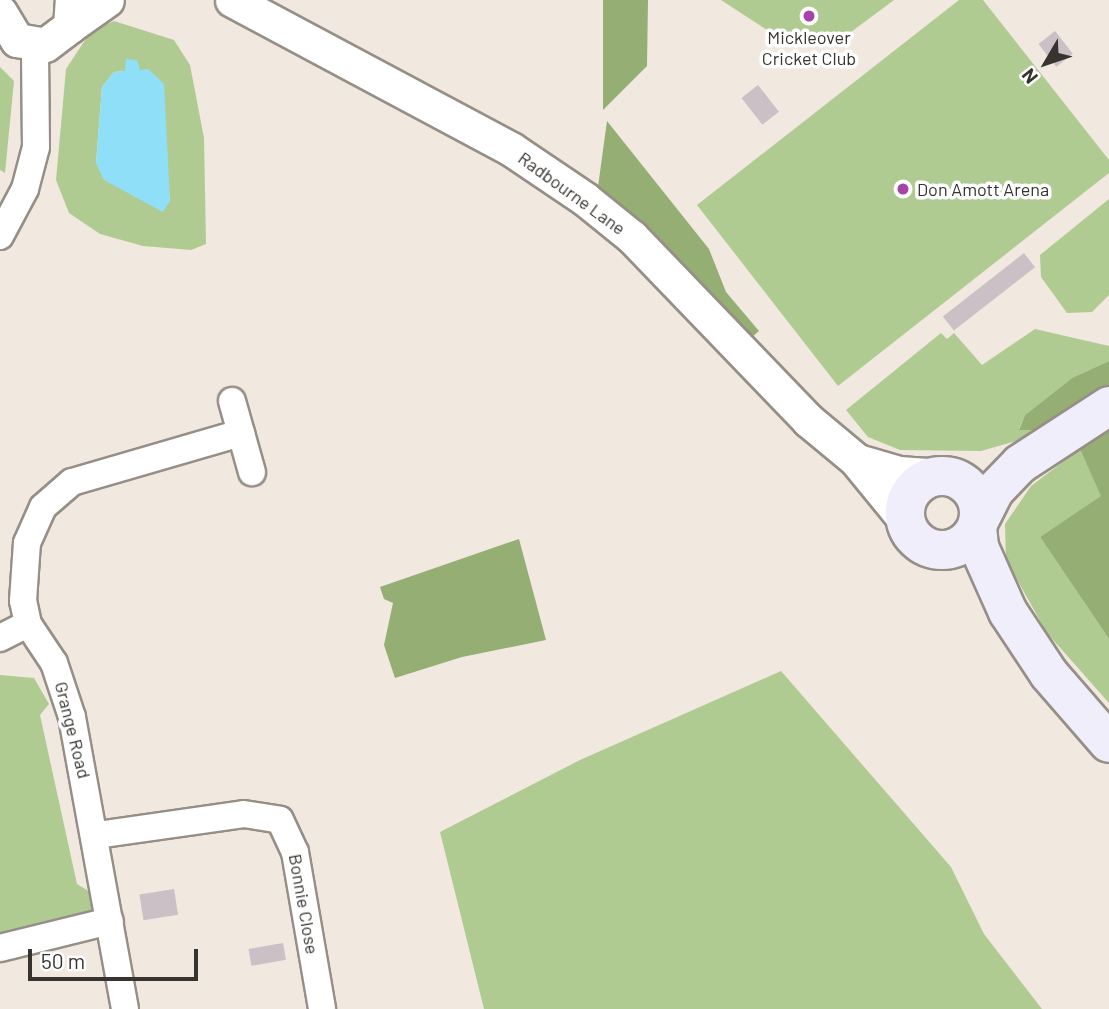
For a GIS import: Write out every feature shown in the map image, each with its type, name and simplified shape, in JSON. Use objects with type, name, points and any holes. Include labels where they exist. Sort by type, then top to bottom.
[{"type":"main road","points":[[932,549],[964,544],[994,491],[1020,464],[1109,406]]},
{"type":"main road","points":[[995,589],[915,539],[905,520],[916,486],[943,476],[984,475],[1020,464]]},
{"type":"main road","points":[[943,476],[970,488],[979,510],[977,525],[995,589],[1049,674],[1109,743]]},
{"type":"street","points":[[0,236],[9,200],[36,147],[1,0]]},
{"type":"street","points":[[9,27],[55,41],[71,13],[107,0]]},
{"type":"street","name":"Radbourne Lane","points":[[232,0],[511,149],[585,199],[632,237],[807,420],[856,460],[905,520]]},
{"type":"street","points":[[232,401],[252,472]]},
{"type":"street","name":"Grange Road","points":[[125,1009],[97,835],[59,674],[28,624],[23,601],[27,543],[43,507],[72,482],[241,433]]},
{"type":"street","name":"Radbourne Lane","points":[[856,460],[899,473],[943,476]]},
{"type":"street","points":[[0,638],[28,624]]},
{"type":"street","name":"Bonnie Close","points":[[97,835],[244,814],[280,820],[295,852],[322,1009]]},
{"type":"street","points":[[0,948],[110,921]]},
{"type":"green space","points":[[603,0],[648,0],[647,66],[603,110]]},
{"type":"green space","name":"Mickleover Cricket Club","points":[[721,0],[894,0],[851,32],[802,43],[767,30]]},
{"type":"green space","name":"Don Amott Arena","points":[[959,0],[983,0],[1109,160],[1109,173],[838,386],[697,205]]},
{"type":"green space","points":[[114,21],[174,40],[190,65],[204,138],[206,244],[191,250],[143,246],[100,234],[69,213],[56,180],[66,69],[91,31]],"holes":[[[125,71],[164,147],[170,201],[96,163],[102,87],[114,72]]]},
{"type":"green space","points":[[0,67],[14,81],[5,173],[0,170]]},
{"type":"green space","points":[[607,121],[709,249],[726,292],[759,331],[752,337],[597,194]]},
{"type":"green space","points":[[1109,199],[1109,295],[1092,312],[1067,313],[1041,277],[1040,255]]},
{"type":"green space","points":[[1035,329],[1109,346],[1109,361],[1072,378],[1025,415],[1019,429],[1043,430],[1109,385],[1109,394],[1031,446],[1023,439],[981,451],[900,450],[868,437],[846,410],[941,333],[947,339],[954,333],[982,365]]},
{"type":"green space","points":[[1109,361],[1109,385],[1043,430],[1019,430],[1025,415],[1072,378]]},
{"type":"green space","points":[[1109,430],[1109,639],[1040,537],[1101,496],[1080,449]]},
{"type":"green space","points":[[1080,449],[1102,496],[1040,537],[1109,639],[1109,703],[1047,633],[1006,560],[1005,524],[1031,486]]},
{"type":"green space","points":[[519,539],[546,640],[462,657],[395,678],[384,645],[393,603],[384,599],[380,587]]},
{"type":"green space","points":[[781,671],[951,867],[984,934],[1042,1009],[484,1009],[440,832],[580,760]]},
{"type":"green space","points":[[0,675],[34,678],[49,704],[40,715],[77,884],[90,892],[93,908],[86,915],[0,936]]},
{"type":"water","points":[[126,59],[137,60],[140,70],[148,69],[164,84],[170,201],[163,212],[104,180],[96,163],[102,87],[114,72],[125,71]]},
{"type":"building","points":[[1055,31],[1073,54],[1056,67],[1038,44]]},
{"type":"building","points":[[758,85],[779,112],[762,125],[741,98]]},
{"type":"building","points":[[1024,253],[1035,267],[954,331],[943,316]]},
{"type":"building","points":[[174,889],[178,915],[143,920],[139,894]]},
{"type":"building","points":[[283,943],[286,960],[251,966],[249,949]]},
{"type":"place","name":"Mickleover Cricket Club","points":[[809,16]]},
{"type":"place","name":"Don Amott Arena","points":[[903,189]]}]
